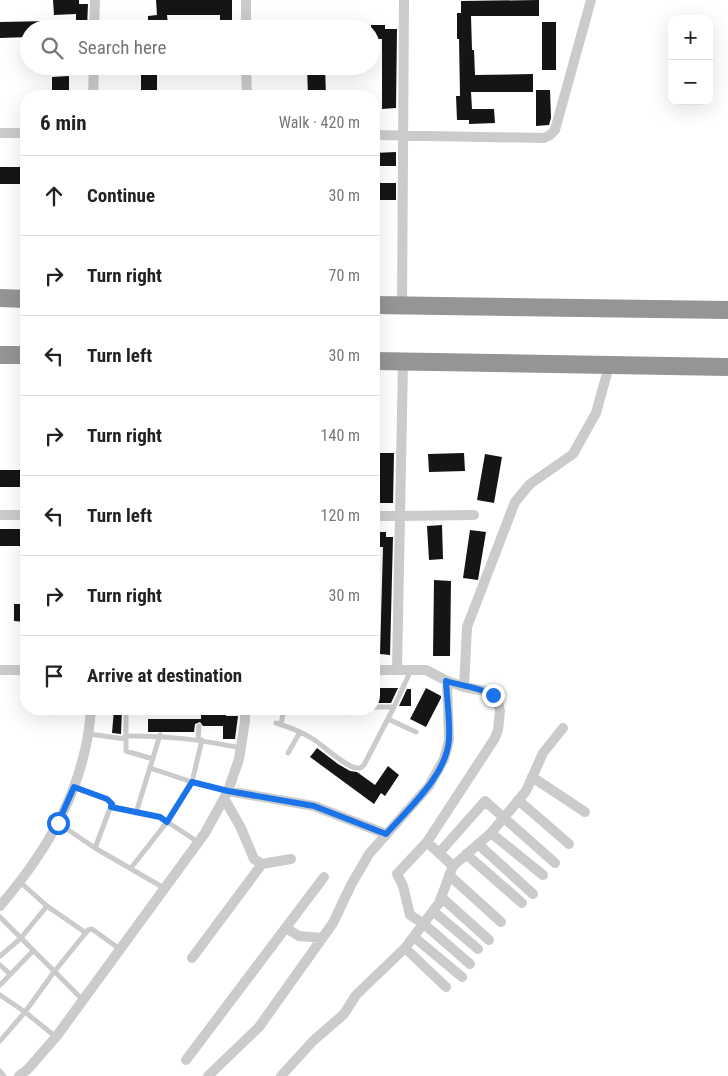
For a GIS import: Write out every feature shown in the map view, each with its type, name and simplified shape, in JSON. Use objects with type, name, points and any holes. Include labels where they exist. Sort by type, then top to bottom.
[{"type":"highway","points":[[0,298],[20,299]]},
{"type":"highway","points":[[380,305],[728,310]]},
{"type":"highway","points":[[0,355],[20,355]]},
{"type":"highway","points":[[380,361],[728,367]]},
{"type":"street","points":[[94,20],[95,0]]},
{"type":"street","points":[[246,0],[246,20]]},
{"type":"street","points":[[402,306],[404,0]]},
{"type":"street","points":[[380,135],[544,138],[550,135],[554,130],[591,0]]},
{"type":"street","points":[[93,90],[94,75]]},
{"type":"street","points":[[246,75],[247,90]]},
{"type":"street","points":[[0,133],[20,133]]},
{"type":"street","points":[[397,670],[403,362]]},
{"type":"street","points":[[464,687],[467,627],[515,502],[530,484],[573,454],[596,413],[609,366]]},
{"type":"street","points":[[0,515],[20,515]]},
{"type":"street","points":[[380,516],[474,515]]},
{"type":"street","points":[[0,670],[20,670]]},
{"type":"street","points":[[380,670],[426,670],[446,681],[485,691],[493,695],[498,702],[500,711],[495,738],[427,842],[397,874],[403,886],[410,915],[424,924],[470,964]]},
{"type":"street","points":[[208,1076],[260,1027],[333,923],[351,885],[369,854],[429,786],[444,759],[449,740],[446,681]]},
{"type":"street","points":[[0,906],[40,855],[58,823],[74,787],[89,734],[91,715]]},
{"type":"street","points":[[19,1076],[56,1037],[122,950],[199,842],[226,794],[241,748],[246,715]]},
{"type":"street","points":[[281,1076],[313,1041],[344,1014],[356,996],[406,948],[439,903],[451,870],[466,854],[491,833],[526,791],[543,753],[563,728]]},
{"type":"street","points":[[532,777],[585,812]]},
{"type":"street","points":[[226,794],[314,806],[386,834]]},
{"type":"street","points":[[226,794],[254,859],[262,864],[290,859]]},
{"type":"street","points":[[518,800],[569,844]]},
{"type":"street","points":[[439,853],[485,801],[555,863]]},
{"type":"street","points":[[491,833],[543,875]]},
{"type":"street","points":[[427,842],[501,922]]},
{"type":"street","points":[[478,844],[533,894]]},
{"type":"street","points":[[466,854],[522,903]]},
{"type":"street","points":[[192,958],[262,864]]},
{"type":"street","points":[[186,1060],[324,877]]},
{"type":"street","points":[[441,897],[489,940]]},
{"type":"street","points":[[433,911],[478,949]]},
{"type":"street","points":[[286,928],[299,936],[322,938]]},
{"type":"street","points":[[414,937],[462,977]]},
{"type":"street","points":[[406,948],[446,987]]},
{"type":"lane","points":[[282,715],[279,724],[300,732],[355,768],[361,768],[388,720],[411,670]]},
{"type":"lane","points":[[380,707],[394,707]]},
{"type":"lane","points":[[126,715],[126,751],[153,759]]},
{"type":"lane","points":[[388,720],[416,732]]},
{"type":"lane","points":[[130,868],[167,822],[192,782],[200,740],[199,726]]},
{"type":"lane","points":[[288,753],[300,732]]},
{"type":"lane","points":[[89,734],[126,737],[160,735],[241,748]]},
{"type":"lane","points":[[136,813],[160,735]]},
{"type":"lane","points":[[150,768],[226,794]]},
{"type":"lane","points":[[74,787],[107,799],[112,804],[95,848]]},
{"type":"lane","points":[[111,807],[160,817],[199,842]]},
{"type":"lane","points":[[58,823],[95,848],[165,889]]},
{"type":"lane","points":[[20,882],[47,906],[86,932]]},
{"type":"lane","points":[[0,956],[20,938],[47,906]]},
{"type":"lane","points":[[0,918],[84,1000]]},
{"type":"lane","points":[[0,1041],[25,1012],[86,932],[92,929],[122,950]]},
{"type":"lane","points":[[0,985],[34,951]]},
{"type":"lane","points":[[0,965],[10,974]]},
{"type":"lane","points":[[0,995],[56,1037]]},
{"type":"lane","points":[[0,1071],[4,1076]]},
{"type":"building","points":[[53,0],[79,0],[79,4],[88,4],[87,20],[76,20],[76,14],[54,15]]},
{"type":"building","points":[[156,0],[232,0],[232,20],[220,20],[220,15],[167,15],[168,20],[148,20],[148,16],[157,15]]},
{"type":"building","points":[[539,0],[539,16],[471,16],[475,75],[533,74],[533,92],[471,92],[472,109],[494,109],[495,123],[469,124],[469,120],[457,120],[456,96],[460,96],[457,13],[461,13],[461,1]]},
{"type":"building","points":[[0,22],[20,22],[20,37],[0,38]]},
{"type":"building","points":[[542,22],[556,22],[556,70],[542,70]]},
{"type":"building","points":[[380,25],[385,25],[385,29],[397,29],[396,108],[382,109],[382,39],[380,39]]},
{"type":"building","points":[[141,75],[157,75],[157,90],[141,90]]},
{"type":"building","points":[[307,75],[325,75],[326,90],[308,90]]},
{"type":"building","points":[[69,76],[69,90],[52,90],[52,77]]},
{"type":"building","points":[[536,90],[550,90],[551,118],[549,125],[536,126]]},
{"type":"building","points":[[396,152],[396,166],[380,166],[380,153]]},
{"type":"building","points":[[0,167],[20,167],[20,184],[0,184]]},
{"type":"building","points":[[380,183],[396,183],[396,200],[380,200]]},
{"type":"building","points":[[380,453],[394,453],[393,503],[380,503]]},
{"type":"building","points":[[464,453],[465,471],[429,472],[428,454]]},
{"type":"building","points":[[485,454],[502,457],[494,503],[477,500]]},
{"type":"building","points":[[0,470],[20,470],[20,487],[0,487]]},
{"type":"building","points":[[442,525],[443,559],[429,560],[427,526]]},
{"type":"building","points":[[0,529],[20,529],[20,546],[0,546]]},
{"type":"building","points":[[470,530],[486,532],[478,580],[463,578]]},
{"type":"building","points":[[380,532],[386,532],[386,537],[393,537],[390,655],[380,654],[383,547],[380,547]]},
{"type":"building","points":[[434,580],[451,581],[450,656],[433,656]]},
{"type":"building","points":[[14,604],[20,604],[20,622],[14,621]]},
{"type":"building","points":[[380,688],[398,688],[391,703],[380,703]]},
{"type":"building","points":[[426,688],[441,696],[441,698],[426,727],[410,719]]},
{"type":"building","points":[[407,689],[411,689],[411,706],[399,706]]},
{"type":"building","points":[[114,715],[122,715],[121,734],[112,733]]},
{"type":"building","points":[[201,715],[238,716],[235,739],[223,739],[223,726],[203,726],[200,722],[195,724],[194,732],[148,732],[148,719],[201,719]]},
{"type":"building","points":[[317,748],[338,764],[350,771],[357,772],[375,785],[388,766],[399,775],[385,796],[381,793],[374,804],[310,757]]},
{"type":"route","points":[[58,823],[74,787],[107,799],[112,804],[111,807],[153,815],[167,822],[192,782],[228,791],[314,806],[386,834],[429,786],[444,759],[449,740],[446,681],[464,687],[475,688],[493,695]]}]
